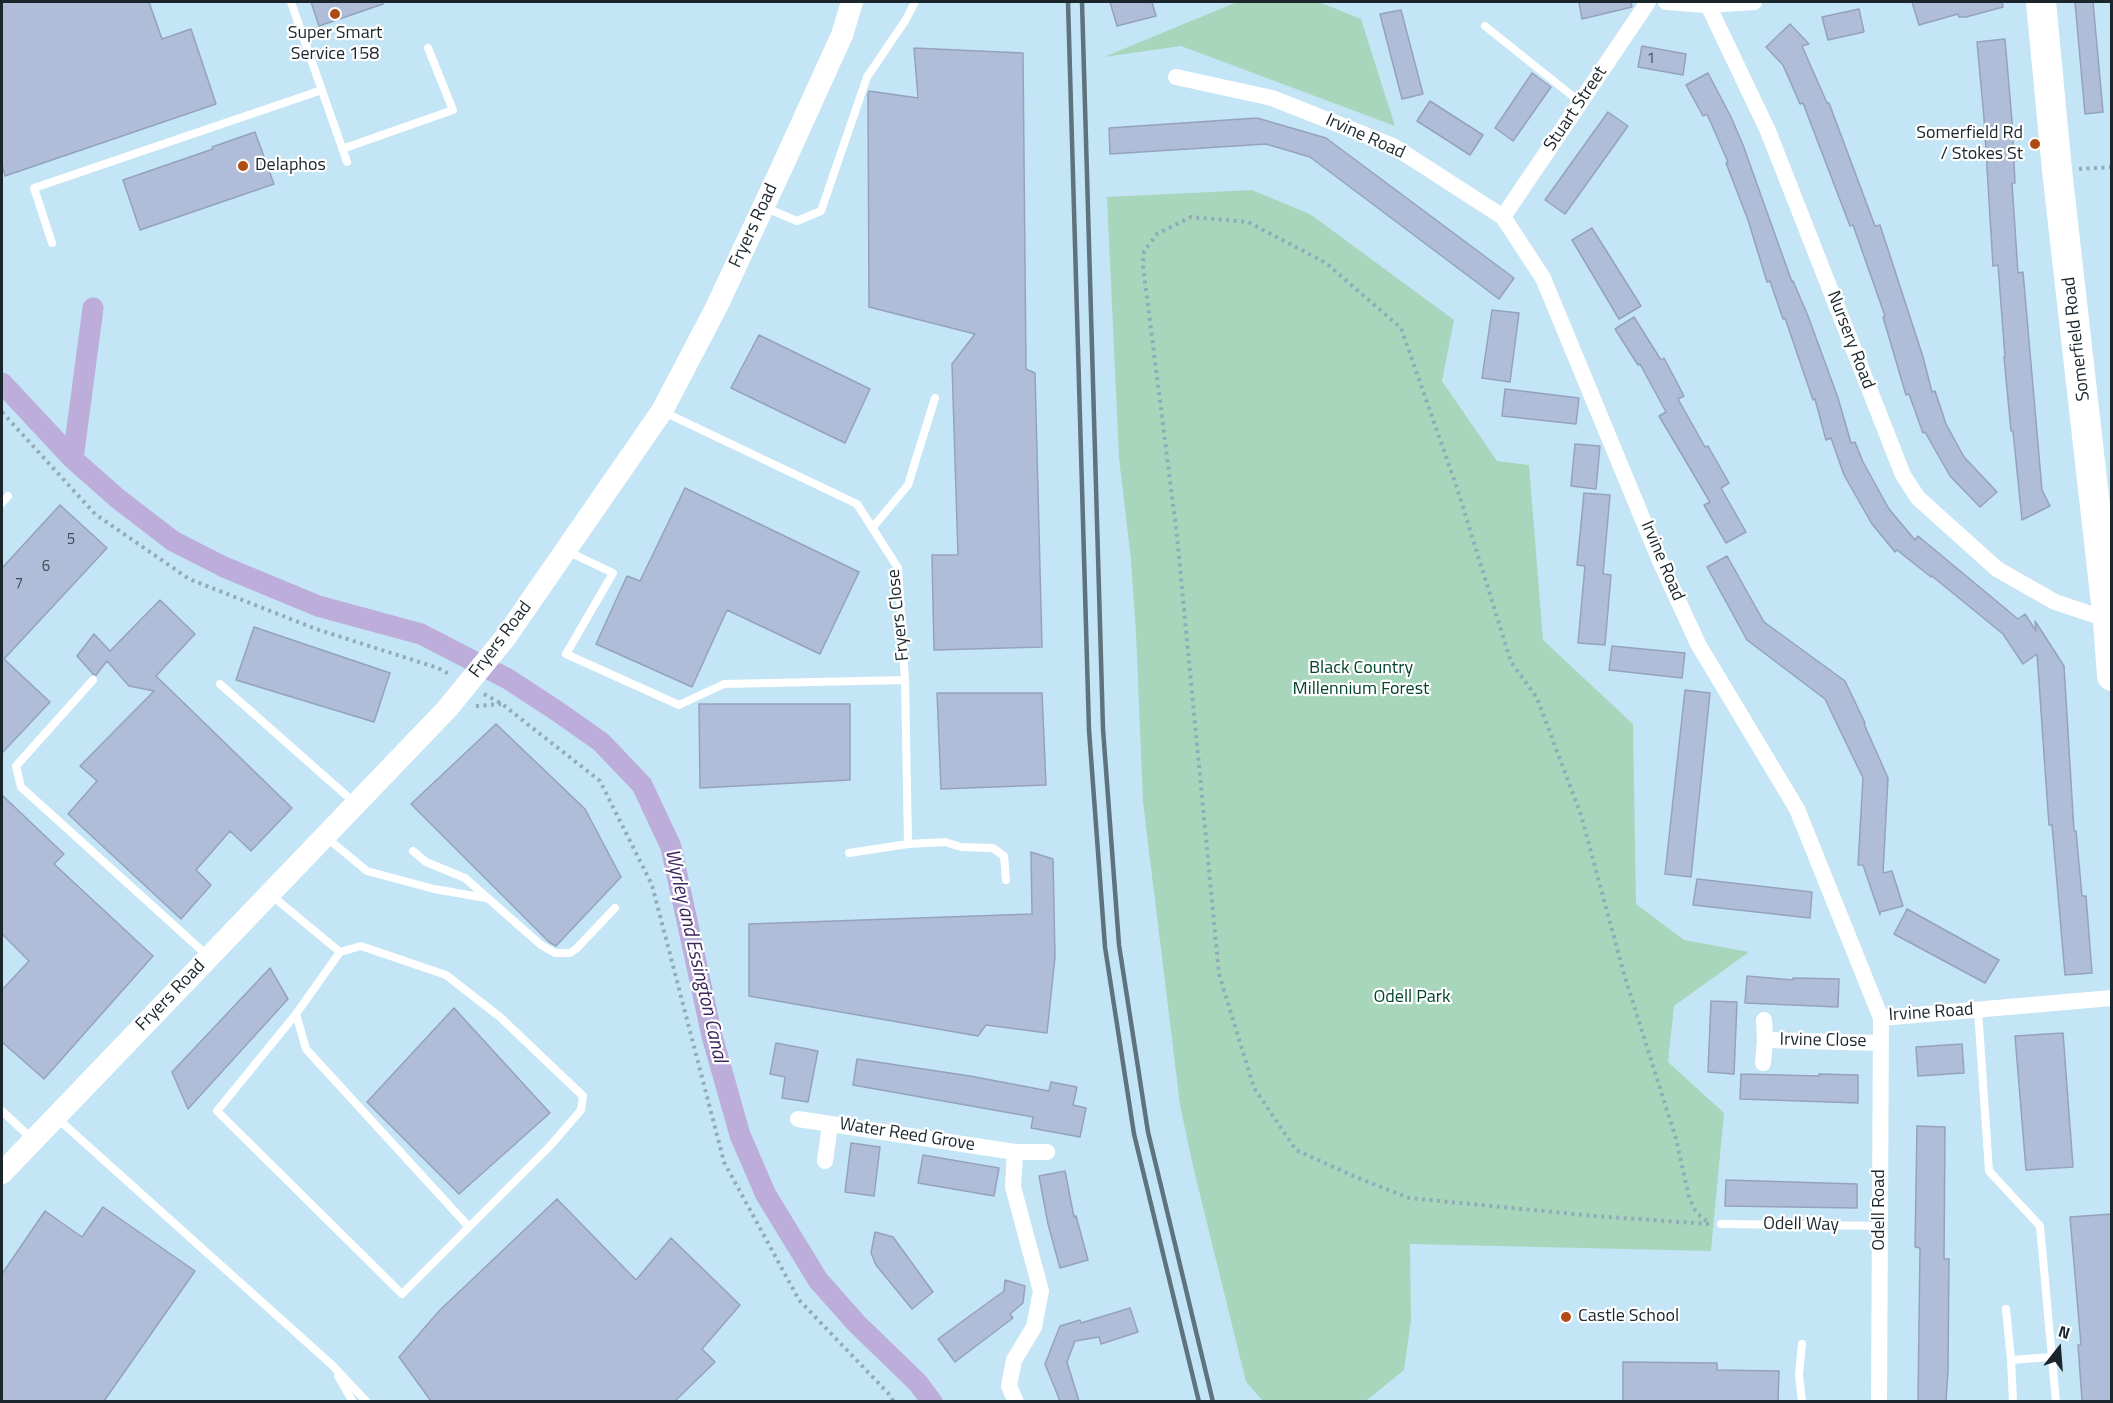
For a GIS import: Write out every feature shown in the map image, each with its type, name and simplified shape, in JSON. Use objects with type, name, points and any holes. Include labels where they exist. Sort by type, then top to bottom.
[{"type":"highway","name":"Somerfield Road","points":[[2041,2],[2057,170],[2110,621],[2112,676]]},
{"type":"street","name":"Fryers Road","points":[[2,1173],[447,709],[505,638],[662,411],[716,308],[763,207],[842,35],[852,2]]},
{"type":"street","name":"Stuart Street","points":[[1503,217],[1648,2]]},
{"type":"street","points":[[1666,2],[1708,5],[1754,2]]},
{"type":"street","name":"Nursery Road","points":[[1708,5],[1768,131],[1903,475],[1918,498],[1997,569],[2055,602],[2110,621]]},
{"type":"street","name":"Irvine Road","points":[[1176,77],[1272,98],[1393,146],[1503,217],[1543,278],[1660,561],[1698,644],[1797,809],[1881,1018],[2112,998]]},
{"type":"street","name":"Odell Road","points":[[1879,1401],[1881,1018]]},
{"type":"street","name":"Irvine Close","points":[[1763,1062],[1764,1020]]},
{"type":"street","name":"Irvine Close","points":[[1765,1040],[1881,1042]]},
{"type":"street","name":"Water Reed Grove","points":[[798,1119],[1015,1152],[1047,1152]]},
{"type":"street","points":[[825,1161],[830,1124]]},
{"type":"street","points":[[1015,1152],[1013,1187],[1041,1291],[1034,1326],[1014,1360],[1009,1386],[1017,1401]]},
{"type":"lane","points":[[291,2],[347,162]]},
{"type":"lane","points":[[763,207],[797,221],[821,212],[867,77],[905,21],[915,2]]},
{"type":"lane","points":[[1485,26],[1580,102]]},
{"type":"lane","points":[[342,149],[453,110],[428,48]]},
{"type":"lane","points":[[52,243],[34,188],[322,90]]},
{"type":"lane","points":[[873,527],[908,485],[935,398]]},
{"type":"lane","name":"Fryers Close","points":[[662,411],[857,504],[898,568],[905,680],[908,844]]},
{"type":"lane","points":[[2,503],[8,496]]},
{"type":"lane","points":[[567,550],[613,573],[566,654],[679,705],[724,684],[905,680]]},
{"type":"lane","points":[[93,680],[16,766],[21,787],[209,957]]},
{"type":"lane","points":[[220,684],[356,804]]},
{"type":"lane","points":[[326,836],[367,871],[440,890],[489,899]]},
{"type":"lane","points":[[849,853],[908,844],[945,842],[961,847],[993,848],[1004,856],[1006,880]]},
{"type":"lane","points":[[413,851],[426,862],[465,878],[549,951],[570,953],[615,908]]},
{"type":"lane","points":[[270,894],[340,952]]},
{"type":"lane","points":[[361,946],[446,975],[500,1017],[583,1096],[581,1110],[558,1137],[402,1294],[216,1111],[296,1014],[340,952],[361,946]]},
{"type":"lane","points":[[1978,1010],[1989,1171],[2040,1226],[2056,1401]]},
{"type":"lane","points":[[296,1014],[306,1049],[470,1227]]},
{"type":"lane","points":[[2,1111],[33,1139]]},
{"type":"lane","points":[[55,1116],[332,1365],[367,1401]]},
{"type":"lane","name":"Odell Way","points":[[1717,1224],[1880,1226]]},
{"type":"lane","points":[[2006,1309],[2013,1401]]},
{"type":"lane","points":[[1802,1344],[1799,1374],[1802,1401]]},
{"type":"lane","points":[[2011,1360],[2052,1357]]},
{"type":"lane","points":[[332,1365],[353,1401]]},
{"type":"path","points":[[2057,170],[2112,167]]},
{"type":"path","points":[[1191,217],[1248,222],[1326,263],[1401,328],[1457,488],[1511,662],[1537,698],[1581,815],[1626,983],[1676,1139],[1689,1197],[1702,1218],[1717,1224],[1595,1216],[1409,1198],[1296,1150],[1254,1088],[1219,974],[1177,536],[1143,266],[1144,251],[1157,234],[1191,217]]},
{"type":"path","points":[[2,412],[95,514],[189,579],[316,629],[438,668],[456,678]]},
{"type":"path","points":[[474,688],[502,704],[600,781],[652,885],[724,1162],[799,1299],[894,1401]]},
{"type":"green space","points":[[1237,2],[1319,2],[1361,19],[1395,126],[1181,46],[1104,57]]},
{"type":"green space","name":"Odell Park","points":[[1252,190],[1310,214],[1454,320],[1442,381],[1497,461],[1529,465],[1543,640],[1633,724],[1636,904],[1684,940],[1749,952],[1674,1006],[1668,1062],[1724,1113],[1711,1251],[1410,1244],[1411,1320],[1404,1370],[1366,1401],[1263,1401],[1246,1382],[1180,1105],[1143,802],[1131,560],[1119,458],[1107,197]]},
{"type":"building","points":[[2,2],[149,2],[162,39],[191,29],[216,104],[5,176],[2,164]]},
{"type":"building","name":"Super Smart Service 158","points":[[311,2],[383,2],[383,4],[319,26]]},
{"type":"building","points":[[1110,2],[1152,2],[1156,16],[1117,26]]},
{"type":"building","points":[[1579,2],[1631,2],[1632,7],[1582,19]]},
{"type":"building","points":[[1912,2],[2002,2],[2003,7],[1966,17],[1959,17],[1958,14],[1919,25]]},
{"type":"building","points":[[2075,2],[2093,2],[2103,112],[2085,114]]},
{"type":"building","points":[[1859,9],[1864,32],[1828,40],[1822,17]]},
{"type":"building","points":[[1401,10],[1423,94],[1402,99],[1380,14]]},
{"type":"building","points":[[1790,24],[1809,44],[1802,46],[1827,103],[1829,103],[1875,226],[1880,225],[1923,357],[1932,392],[1935,391],[1946,424],[1964,457],[1997,492],[1980,507],[1950,476],[1925,432],[1923,433],[1909,394],[1906,395],[1883,317],[1885,316],[1853,225],[1850,226],[1803,103],[1800,104],[1783,65],[1766,47]]},
{"type":"building","points":[[2005,39],[2012,121],[2015,183],[2012,183],[2018,273],[2023,272],[2042,490],[2050,506],[2022,520],[2004,357],[1998,265],[1993,266],[1977,42]]},
{"type":"building","points":[[1642,46],[1686,54],[1683,75],[1638,67]]},
{"type":"building","points":[[914,48],[1023,53],[1026,369],[1035,373],[1042,647],[934,650],[932,555],[958,555],[952,364],[975,334],[869,307],[868,94],[869,91],[918,98]]},
{"type":"building","points":[[1532,73],[1551,87],[1513,141],[1495,128]]},
{"type":"building","points":[[1708,73],[1743,145],[1792,282],[1808,316],[1838,398],[1851,443],[1855,442],[1863,462],[1889,509],[1915,540],[1918,536],[2018,619],[2025,614],[2036,631],[2035,621],[2064,666],[2074,831],[2076,831],[2082,896],[2086,896],[2092,973],[2065,975],[2052,825],[2049,825],[2037,654],[2023,664],[2003,634],[1932,576],[1897,550],[1895,552],[1872,524],[1844,475],[1831,438],[1826,440],[1815,399],[1813,400],[1785,318],[1783,319],[1770,281],[1767,282],[1748,220],[1726,163],[1728,162],[1707,114],[1703,116],[1686,85]]},
{"type":"building","points":[[1430,101],[1483,135],[1470,155],[1417,121]]},
{"type":"building","points":[[1608,112],[1628,126],[1565,214],[1545,200]]},
{"type":"building","points":[[1257,118],[1326,138],[1514,278],[1499,299],[1310,157],[1266,144],[1110,154],[1109,128]]},
{"type":"building","points":[[255,132],[274,184],[140,230],[123,180]]},
{"type":"building","points":[[1592,228],[1641,306],[1619,319],[1572,240]]},
{"type":"building","points":[[1492,310],[1519,313],[1510,382],[1482,378]]},
{"type":"building","points":[[1634,317],[1661,360],[1664,358],[1684,396],[1678,399],[1705,447],[1708,446],[1729,483],[1721,488],[1746,532],[1726,543],[1704,505],[1710,502],[1659,416],[1666,412],[1640,364],[1638,365],[1615,329]]},
{"type":"building","points":[[759,335],[870,389],[845,443],[731,388]]},
{"type":"building","points":[[1505,389],[1579,398],[1576,424],[1502,416]]},
{"type":"building","points":[[1575,444],[1600,446],[1596,489],[1571,486]]},
{"type":"building","points":[[685,488],[859,572],[820,654],[727,610],[692,687],[596,644],[627,576],[640,581]]},
{"type":"building","points":[[1584,493],[1610,495],[1603,574],[1611,575],[1605,645],[1578,643],[1585,566],[1577,565]]},
{"type":"building","points":[[60,505],[107,548],[4,659],[50,702],[2,753],[2,568]]},
{"type":"building","points":[[1727,556],[1764,622],[1845,681],[1888,778],[1883,873],[1892,871],[1903,906],[1880,912],[1880,915],[1863,865],[1858,865],[1863,778],[1825,699],[1747,640],[1707,567]]},
{"type":"building","points":[[160,600],[195,634],[156,676],[292,808],[251,851],[230,831],[196,870],[211,885],[181,919],[68,814],[97,781],[80,766],[154,691],[129,686],[107,661],[96,675],[93,674],[77,656],[94,634],[110,651]]},
{"type":"building","points":[[254,627],[390,673],[374,722],[236,680]]},
{"type":"building","points":[[1612,646],[1685,653],[1682,678],[1609,670]]},
{"type":"building","points":[[1685,690],[1710,693],[1691,877],[1665,874]]},
{"type":"building","points":[[937,693],[1042,693],[1046,785],[941,789]]},
{"type":"building","points":[[699,704],[850,704],[850,780],[700,788]]},
{"type":"building","points":[[496,724],[585,809],[621,877],[556,946],[549,942],[411,804]]},
{"type":"building","points":[[2,795],[64,854],[54,864],[153,956],[44,1079],[2,1042],[2,990],[29,961],[2,934]]},
{"type":"building","points":[[1031,852],[1053,859],[1055,957],[1047,1033],[986,1025],[978,1036],[749,996],[749,924],[1032,914]]},
{"type":"building","points":[[1697,879],[1812,892],[1810,918],[1693,905]]},
{"type":"building","points":[[1907,909],[1999,960],[1985,983],[1894,934]]},
{"type":"building","points":[[270,968],[288,999],[188,1109],[172,1072]]},
{"type":"building","points":[[1747,976],[1793,980],[1793,978],[1839,979],[1838,1007],[1745,1003]]},
{"type":"building","points":[[1711,1001],[1737,1002],[1734,1074],[1708,1072]]},
{"type":"building","points":[[454,1008],[550,1113],[459,1194],[367,1102]]},
{"type":"building","points":[[2063,1033],[2073,1167],[2026,1170],[2015,1036]]},
{"type":"building","points":[[776,1043],[818,1051],[808,1102],[782,1098],[785,1077],[770,1074]]},
{"type":"building","points":[[1962,1044],[1964,1073],[1918,1076],[1916,1047]]},
{"type":"building","points":[[857,1059],[970,1076],[1049,1091],[1051,1082],[1077,1087],[1073,1105],[1086,1108],[1080,1137],[1031,1128],[1033,1117],[853,1085]]},
{"type":"building","points":[[1741,1074],[1858,1075],[1858,1103],[1740,1099]]},
{"type":"building","points":[[1917,1126],[1945,1127],[1944,1259],[1949,1259],[1946,1401],[1918,1401],[1920,1248],[1915,1247]]},
{"type":"building","points":[[851,1143],[880,1147],[874,1196],[845,1192]]},
{"type":"building","points":[[923,1155],[999,1168],[994,1196],[918,1183]]},
{"type":"building","points":[[1065,1171],[1074,1217],[1076,1216],[1088,1260],[1060,1268],[1048,1224],[1039,1176]]},
{"type":"building","points":[[1726,1180],[1857,1184],[1857,1208],[1725,1206]]},
{"type":"building","points":[[557,1199],[636,1280],[671,1238],[740,1305],[702,1349],[715,1362],[675,1401],[431,1401],[399,1357],[440,1310]]},
{"type":"building","points":[[103,1207],[195,1271],[104,1401],[2,1401],[2,1274],[45,1211],[82,1237]]},
{"type":"building","points":[[2112,1214],[2112,1401],[2082,1401],[2078,1345],[2081,1345],[2070,1217]]},
{"type":"building","points":[[875,1232],[893,1237],[933,1292],[912,1309],[876,1265],[871,1253]]},
{"type":"building","points":[[1005,1280],[1025,1286],[1023,1303],[1010,1314],[1013,1318],[955,1362],[938,1339],[1004,1291]]},
{"type":"building","points":[[1130,1308],[1138,1332],[1101,1344],[1099,1337],[1075,1341],[1067,1362],[1079,1401],[1060,1401],[1045,1364],[1060,1326],[1080,1320],[1081,1323]]},
{"type":"building","points":[[1623,1362],[1717,1363],[1717,1370],[1779,1371],[1778,1401],[1623,1401]]},
{"type":"waterway","points":[[73,459],[93,308]]},
{"type":"waterway","name":"Wyrley and Essington Canal","points":[[2,383],[73,459],[117,498],[173,541],[224,567],[318,606],[421,634],[508,679],[601,742],[642,785],[671,847],[712,1036],[740,1135],[766,1195],[818,1280],[857,1324],[918,1383],[932,1402]]},
{"type":"railway","points":[[1068,2],[1089,730],[1105,947],[1134,1134],[1199,1402]]},
{"type":"railway","points":[[1082,2],[1103,729],[1119,945],[1148,1132],[1213,1402]]},
{"type":"place","name":"Super Smart Service 158","points":[[335,14]]},
{"type":"place","name":"Somerfield Rd / Stokes St","points":[[2035,144]]},
{"type":"place","name":"Delaphos","points":[[243,166]]},
{"type":"place","name":"Castle School","points":[[1566,1317]]},
{"type":"park label","name":"Black Country Millennium Forest","points":[[1361,679]]}]
